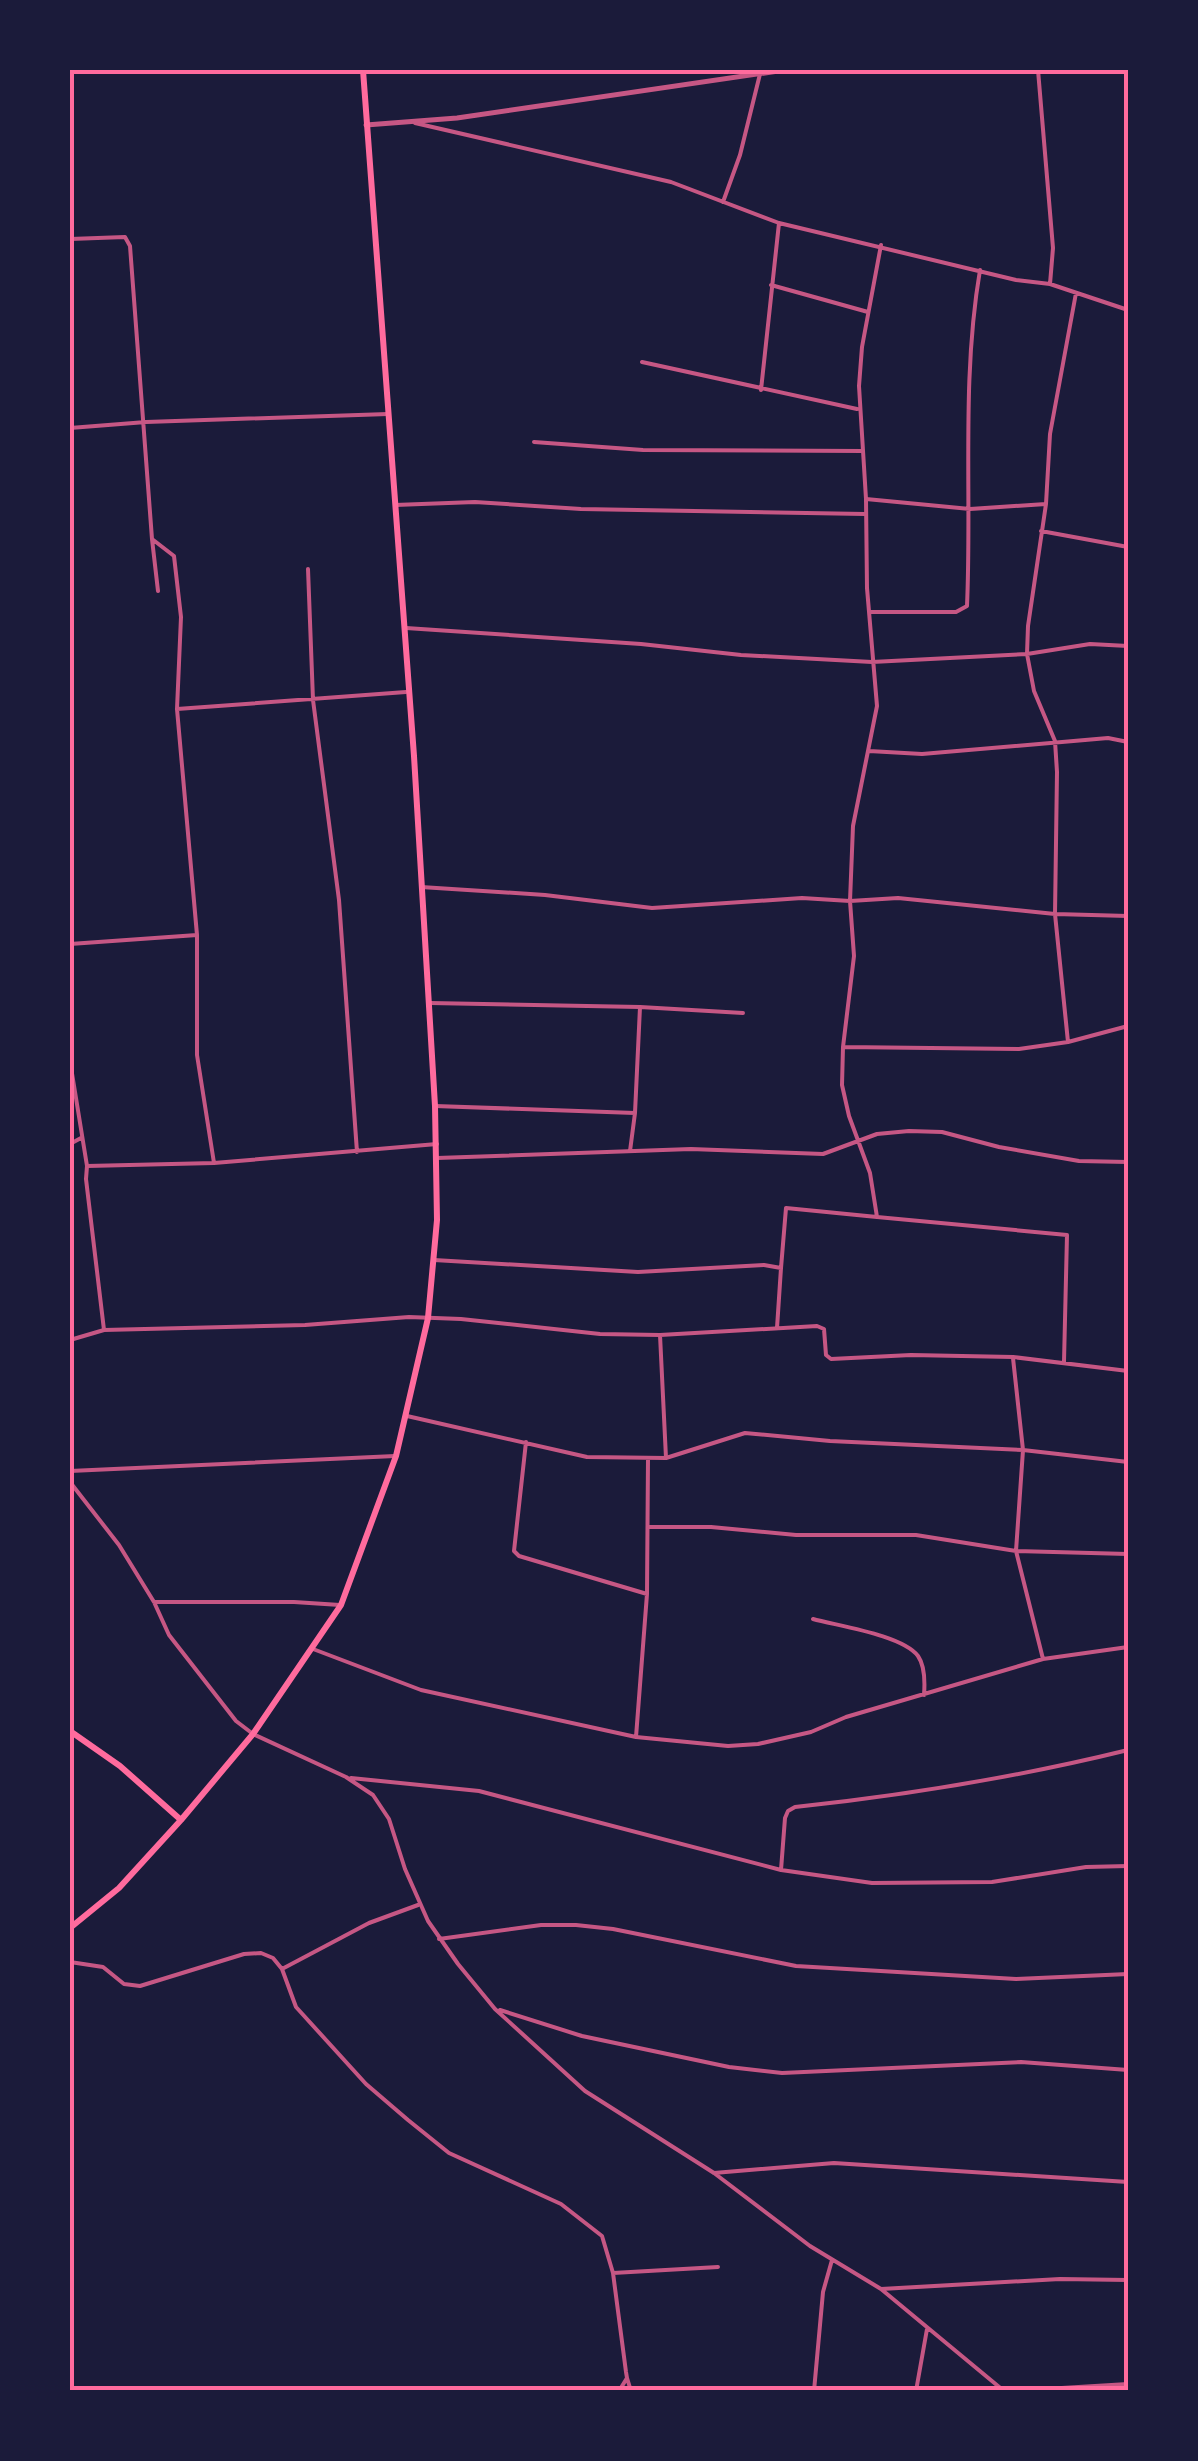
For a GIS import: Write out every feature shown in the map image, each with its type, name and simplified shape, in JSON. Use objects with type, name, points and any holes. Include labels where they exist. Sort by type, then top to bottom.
[{"type":"main road","points":[[70,1928],[118,1888],[181,1820],[253,1734],[341,1605],[396,1456],[428,1318],[434,1260],[435,1106],[409,692],[362,70]]},
{"type":"main road","points":[[70,1731],[120,1766],[181,1820]]},
{"type":"street","points":[[366,125],[415,124],[785,70]]},
{"type":"street","points":[[1038,70],[1053,248],[1050,284]]},
{"type":"street","points":[[724,202],[760,74]]},
{"type":"street","points":[[415,124],[671,182],[779,222],[1016,280],[1050,284],[1128,310]]},
{"type":"street","points":[[761,390],[779,222]]},
{"type":"street","points":[[70,239],[128,238],[158,591]]},
{"type":"street","points":[[877,1217],[860,1140],[845,1102],[843,1048],[854,935],[850,901],[852,826],[877,706],[859,369],[880,245]]},
{"type":"street","points":[[869,612],[963,610],[967,606],[968,400],[971,326],[980,270]]},
{"type":"street","points":[[771,285],[868,312]]},
{"type":"street","points":[[1068,1042],[1054,914],[1054,741],[1034,691],[1028,626],[1046,504],[1050,434],[1076,294]]},
{"type":"street","points":[[642,362],[859,410]]},
{"type":"street","points":[[70,428],[388,414]]},
{"type":"street","points":[[534,442],[643,450],[864,451]]},
{"type":"street","points":[[866,499],[970,509],[1046,504]]},
{"type":"street","points":[[395,505],[475,502],[581,510],[866,514]]},
{"type":"street","points":[[1042,531],[1128,547]]},
{"type":"street","points":[[152,539],[174,556],[181,617],[177,710],[197,935],[197,1055],[214,1163]]},
{"type":"street","points":[[308,569],[313,700],[339,900],[357,1152]]},
{"type":"street","points":[[404,628],[872,662],[1028,654],[1069,645],[1128,646]]},
{"type":"street","points":[[177,710],[409,692]]},
{"type":"street","points":[[868,751],[922,754],[1054,741],[1108,738],[1128,742]]},
{"type":"street","points":[[422,887],[544,895],[652,908],[802,898],[898,898],[1054,914],[1128,916]]},
{"type":"street","points":[[70,944],[197,935]]},
{"type":"street","points":[[429,1003],[640,1007],[744,1014]]},
{"type":"street","points":[[630,1151],[640,1007]]},
{"type":"street","points":[[843,1048],[1019,1049],[1068,1042],[1128,1026]]},
{"type":"street","points":[[70,1061],[88,1166],[86,1180],[104,1330]]},
{"type":"street","points":[[435,1106],[634,1113]]},
{"type":"street","points":[[436,1158],[691,1149],[823,1154],[877,1134],[932,1132],[1079,1160],[1128,1162]]},
{"type":"street","points":[[70,1144],[81,1138]]},
{"type":"street","points":[[88,1166],[214,1163],[436,1144]]},
{"type":"street","points":[[777,1328],[786,1208],[1067,1235],[1064,1362]]},
{"type":"street","points":[[434,1260],[638,1272],[764,1265],[781,1268]]},
{"type":"street","points":[[70,1340],[104,1330],[428,1318],[553,1331],[660,1335],[822,1326],[826,1355],[831,1360],[911,1355],[1013,1357],[1128,1371]]},
{"type":"street","points":[[660,1335],[666,1458]]},
{"type":"street","points":[[1013,1357],[1023,1450],[1016,1552],[1043,1659]]},
{"type":"street","points":[[407,1416],[587,1457],[666,1458],[745,1433],[1023,1450],[1128,1462]]},
{"type":"street","points":[[526,1441],[514,1551],[519,1556],[647,1594]]},
{"type":"street","points":[[70,1471],[396,1456]]},
{"type":"street","points":[[636,1737],[647,1594],[648,1459]]},
{"type":"street","points":[[70,1482],[102,1520],[154,1602],[169,1635],[236,1721],[253,1734],[346,1777],[374,1795],[390,1819],[420,1904],[438,1938],[495,2009],[585,2091],[714,2173],[832,2260],[881,2289],[1004,2391]]},
{"type":"street","points":[[648,1527],[916,1535],[1016,1552],[1128,1554]]},
{"type":"street","points":[[154,1602],[341,1605]]},
{"type":"street","points":[[813,1619],[905,1645],[918,1656],[924,1671],[924,1695]]},
{"type":"street","points":[[312,1649],[420,1690],[636,1737],[728,1746],[758,1744],[811,1732],[846,1717],[1043,1659],[1128,1646]]},
{"type":"street","points":[[781,1870],[785,1818],[795,1806],[905,1795],[1128,1750]]},
{"type":"street","points":[[346,1777],[479,1791],[781,1870],[872,1883],[992,1882],[1086,1866],[1128,1866]]},
{"type":"street","points":[[282,1969],[369,1923],[420,1904]]},
{"type":"street","points":[[438,1938],[576,1925],[796,1966],[1016,1978],[1128,1974]]},
{"type":"street","points":[[70,1962],[103,1967],[124,1984],[132,1985],[244,1954],[261,1952],[274,1958],[296,2006],[366,2084],[449,2153],[561,2204],[606,2242],[631,2391]]},
{"type":"street","points":[[495,2009],[582,2036],[729,2066],[782,2072],[1021,2062],[1128,2070]]},
{"type":"street","points":[[714,2173],[834,2163],[1128,2182]]},
{"type":"street","points":[[814,2391],[823,2292],[832,2260]]},
{"type":"street","points":[[612,2273],[718,2267]]},
{"type":"street","points":[[881,2289],[1060,2279],[1128,2280]]},
{"type":"street","points":[[916,2391],[928,2329]]},
{"type":"street","points":[[619,2391],[627,2378]]},
{"type":"street","points":[[1014,2391],[1128,2384]]}]
